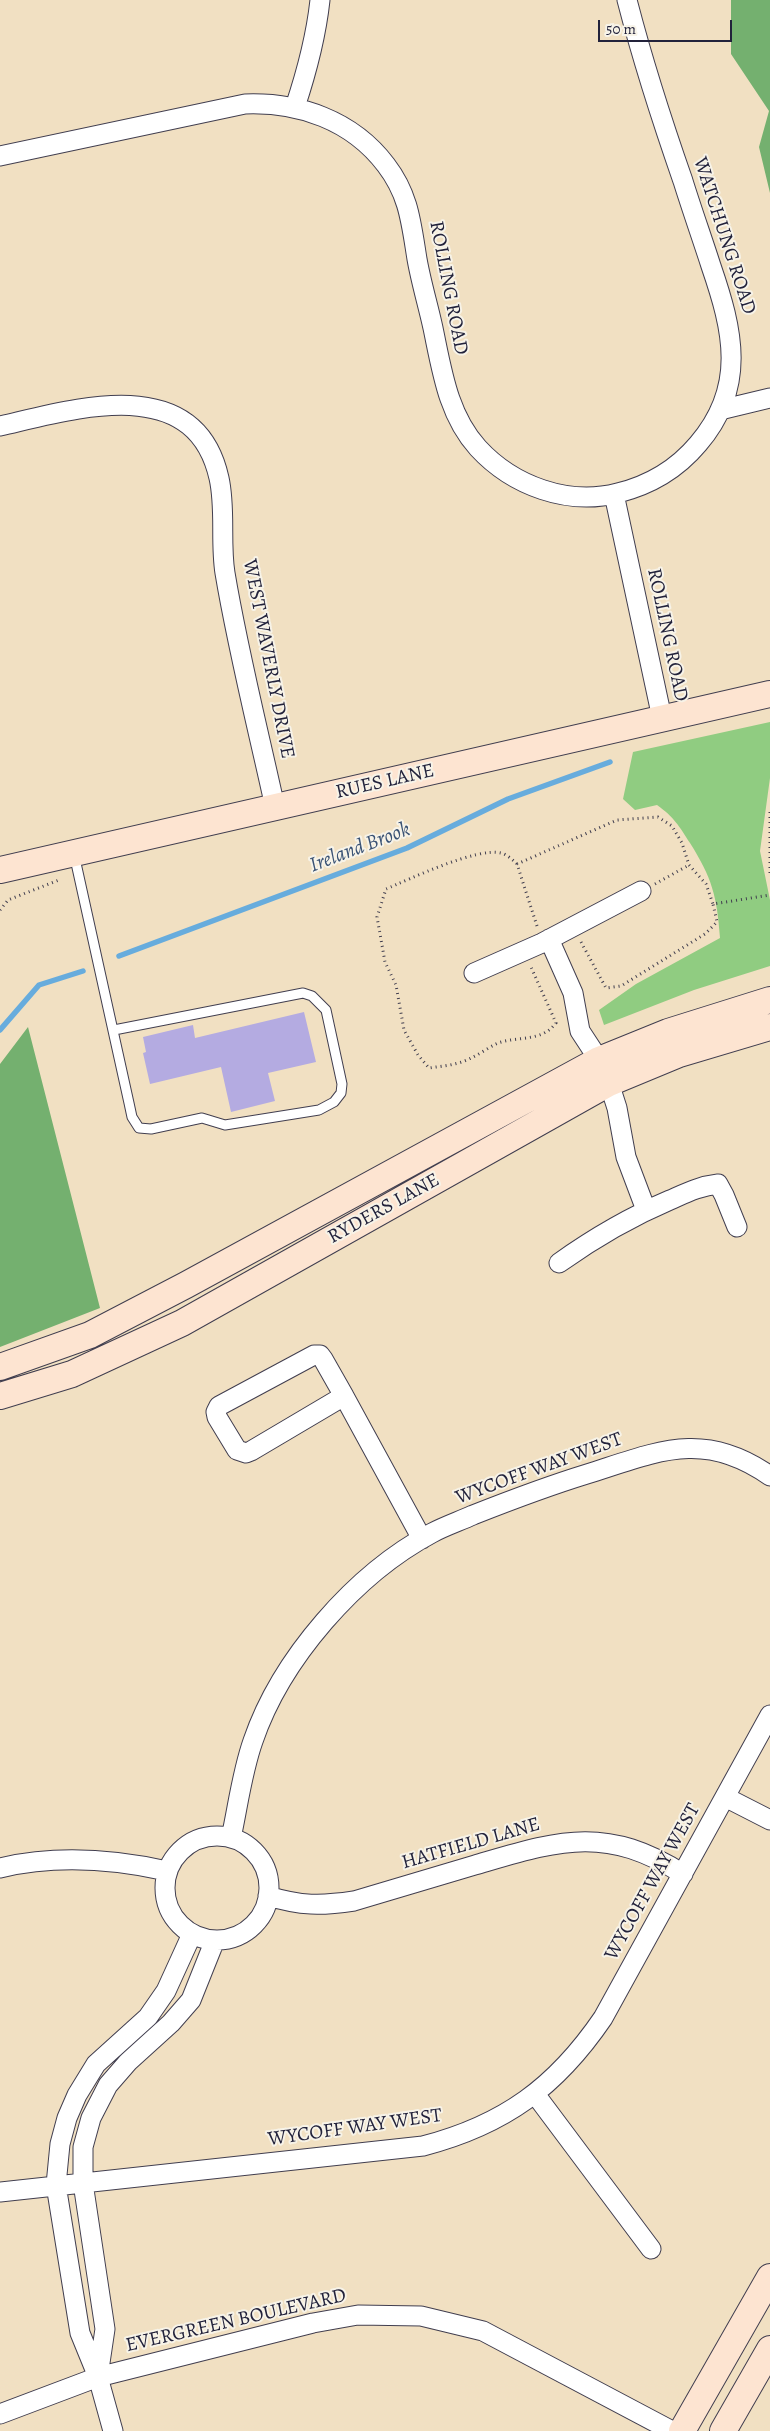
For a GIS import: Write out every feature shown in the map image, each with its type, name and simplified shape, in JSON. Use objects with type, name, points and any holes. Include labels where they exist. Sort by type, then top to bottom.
[{"type":"main road","name":"RUES LANE","points":[[0,870],[770,694]]},
{"type":"main road","name":"RYDERS LANE","points":[[0,1396],[72,1374],[182,1322],[604,1072],[668,1032],[770,1000]]},
{"type":"main road","name":"RYDERS LANE","points":[[0,1367],[90,1335],[604,1072],[678,1054],[770,1027]]},
{"type":"main road","points":[[682,2431],[770,2277]]},
{"type":"main road","points":[[724,2431],[770,2349]]},
{"type":"street","points":[[295,107],[308,68],[316,33],[320,0]]},
{"type":"street","name":"WATCHUNG ROAD","points":[[614,494],[650,482],[682,461],[703,439],[720,410],[731,369],[729,324],[644,66],[628,0]]},
{"type":"street","name":"ROLLING ROAD","points":[[0,156],[238,106],[261,104],[295,107],[324,116],[352,132],[376,153],[396,179],[409,208],[417,256],[448,394],[459,422],[477,447],[499,467],[539,489],[569,496],[614,494],[662,718]]},
{"type":"street","points":[[720,410],[770,398]]},
{"type":"street","name":"WEST WAVERLY DRIVE","points":[[0,426],[42,416],[135,404],[163,410],[180,418],[194,430],[206,445],[215,462],[220,480],[224,571],[275,807]]},
{"type":"street","points":[[474,973],[546,941],[641,891]]},
{"type":"street","points":[[546,941],[573,993],[580,1030],[604,1072],[617,1108],[626,1157],[646,1210]]},
{"type":"street","points":[[558,1263],[601,1234],[646,1210],[703,1185],[718,1184],[737,1227]]},
{"type":"street","points":[[232,1838],[253,1741],[270,1702],[292,1664],[318,1629],[347,1598],[379,1569],[422,1539],[344,1396],[320,1355],[314,1355],[219,1406],[216,1412],[237,1450],[246,1453],[344,1396]]},
{"type":"street","name":"WYCOFF WAY WEST","points":[[422,1539],[531,1491],[662,1450],[691,1448],[719,1451],[746,1461],[770,1476]]},
{"type":"street","name":"WYCOFF WAY WEST","points":[[0,2192],[423,2146],[477,2129],[502,2116],[535,2094],[569,2064],[603,2018],[770,1715]]},
{"type":"street","name":"WYCOFF WAY WEST","points":[[725,1797],[770,1820]]},
{"type":"street","points":[[216,1835],[232,1838],[245,1844],[257,1854],[265,1867],[269,1881],[268,1896],[264,1910],[255,1923],[244,1932],[230,1938],[215,1940],[192,1934],[177,1922],[168,1907],[164,1889],[167,1872],[174,1857],[186,1846],[200,1838],[216,1835]]},
{"type":"street","name":"HATFIELD LANE","points":[[268,1896],[303,1906],[354,1901],[543,1846],[579,1841],[606,1843],[633,1849],[666,1863],[683,1874]]},
{"type":"street","points":[[0,1868],[54,1860],[132,1864],[167,1872]]},
{"type":"street","points":[[113,2431],[98,2377],[80,2333],[56,2185],[62,2136],[77,2095],[96,2064],[152,2010],[166,1991],[192,1934]]},
{"type":"street","points":[[98,2377],[105,2329],[83,2183],[83,2147],[91,2118],[108,2085],[128,2062],[172,2023],[191,2000],[215,1940]]},
{"type":"street","points":[[535,2094],[651,2249]]},
{"type":"street","name":"EVERGREEN BOULEVARD","points":[[0,2414],[98,2377],[313,2324],[358,2315],[421,2316],[484,2331],[672,2431]]},
{"type":"lane","points":[[74,854],[114,1030],[116,1050],[128,1103],[132,1117],[139,1128],[164,1126],[202,1118],[225,1125],[310,1111],[326,1107],[334,1102],[341,1093],[342,1084],[326,1010],[312,996],[303,993],[114,1030]]},
{"type":"path","points":[[770,812],[770,875]]},
{"type":"path","points":[[546,941],[517,864],[617,820],[658,817],[672,826],[682,843],[689,865],[706,884],[717,922],[705,934],[621,986],[606,988],[572,928]]},
{"type":"path","points":[[641,891],[689,865]]},
{"type":"path","points":[[0,910],[8,900],[62,879]]},
{"type":"path","points":[[713,904],[770,895]]},
{"type":"green space","points":[[731,0],[770,0],[770,193],[759,147],[769,111],[731,54]]},
{"type":"green space","points":[[770,722],[770,778],[760,851],[770,900],[770,966],[694,990],[604,1025],[599,1010],[636,984],[720,938],[715,899],[708,877],[704,867],[679,827],[657,805],[635,810],[623,799],[633,752]]},
{"type":"green space","points":[[28,1027],[100,1308],[0,1347],[0,1064]]},
{"type":"building","points":[[304,1012],[316,1062],[268,1073],[275,1101],[231,1112],[221,1067],[150,1084],[143,1053],[146,1052],[143,1037],[193,1025],[195,1038]]},
{"type":"waterway","name":"Ireland Brook","points":[[119,956],[407,848],[508,799],[610,762]]},
{"type":"waterway","name":"Ireland Brook","points":[[0,1030],[39,985],[83,971]]}]
